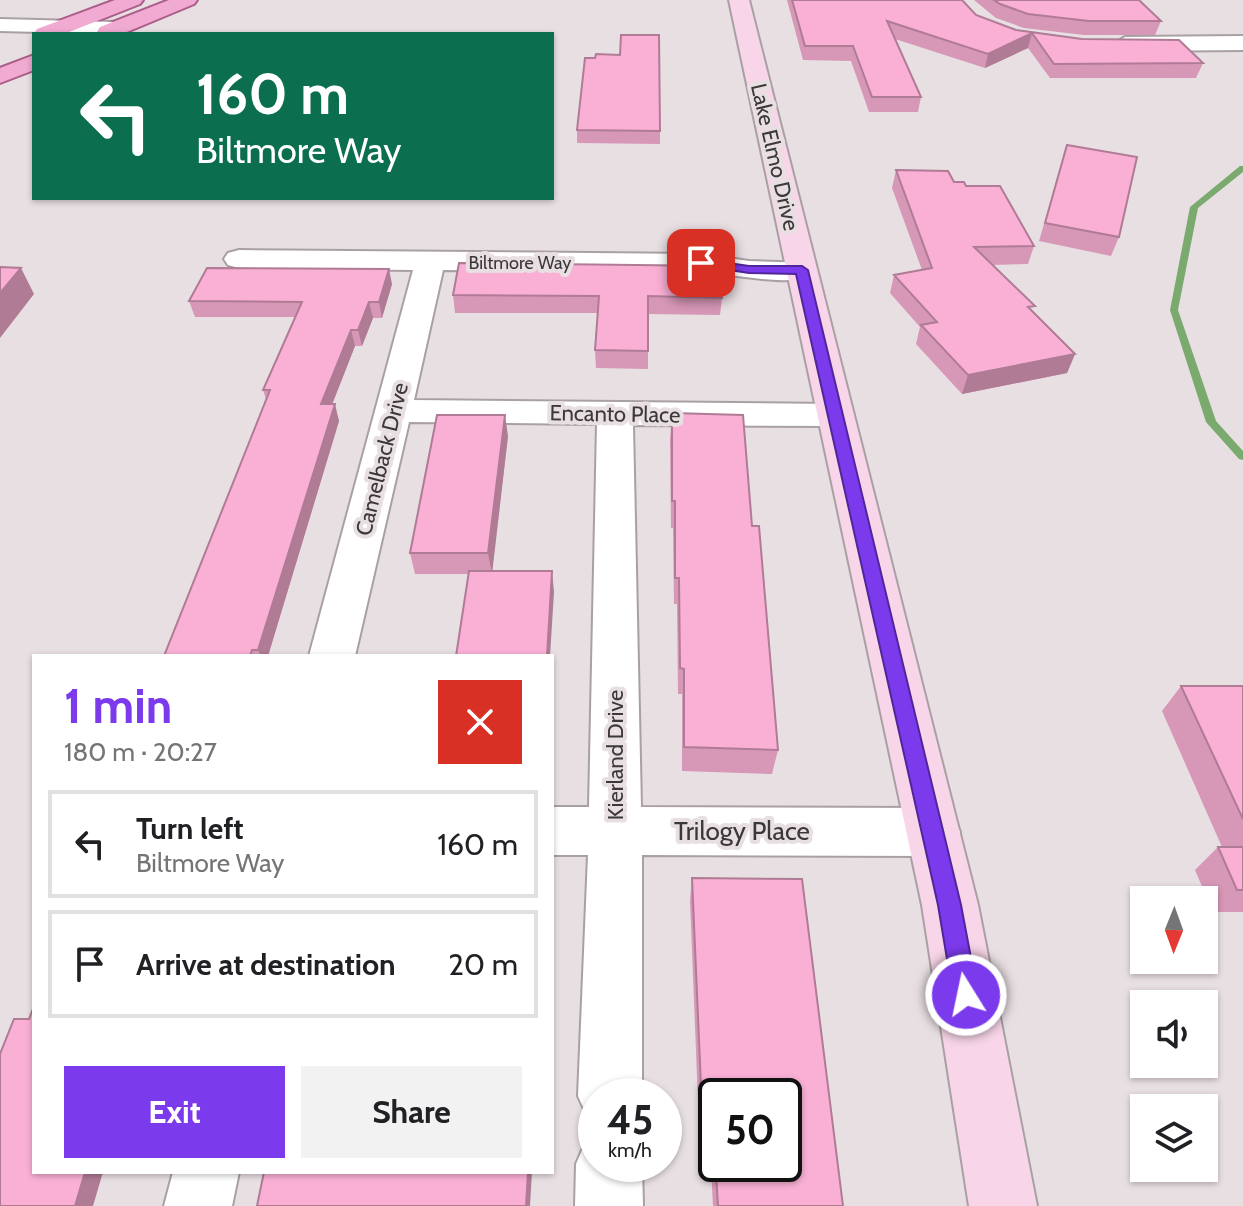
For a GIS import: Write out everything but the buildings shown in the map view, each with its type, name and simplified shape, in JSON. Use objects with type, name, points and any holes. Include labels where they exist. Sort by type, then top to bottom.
[{"type":"main road","points":[[50,32],[133,0]]},
{"type":"main road","points":[[109,31],[187,0]]},
{"type":"main road","name":"Lake Elmo Drive","points":[[739,0],[950,905],[1003,1206]]},
{"type":"main road","points":[[11,47],[32,39]]},
{"type":"main road","points":[[0,76],[32,63]]},
{"type":"street","points":[[0,25],[66,25],[109,31]]},
{"type":"street","points":[[1105,43],[1243,43]]},
{"type":"street","name":"Biltmore Way","points":[[239,259],[701,263],[749,270],[802,270]]},
{"type":"street","name":"Camelback Drive","points":[[333,654],[430,262]]},
{"type":"street","name":"Encanto Place","points":[[395,411],[836,415]]},
{"type":"street","name":"Kierland Drive","points":[[610,1078],[615,831],[615,414]]},
{"type":"street","name":"Trilogy Place","points":[[554,831],[933,832]]},
{"type":"street","points":[[198,1206],[206,1174]]},
{"type":"street","points":[[609,1182],[609,1206]]},
{"type":"waterway","points":[[1243,168],[1194,207],[1174,310],[1211,422],[1243,457]]},
{"type":"route","points":[[701,263],[749,270],[802,270],[950,905],[966,995]]}]
